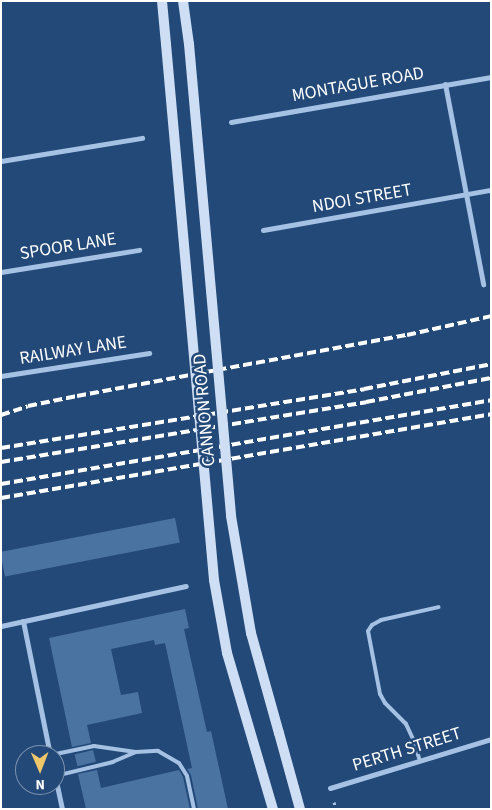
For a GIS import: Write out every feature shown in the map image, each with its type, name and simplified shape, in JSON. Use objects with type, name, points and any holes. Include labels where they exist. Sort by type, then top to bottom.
[{"type":"main road","name":"CANNON ROAD","points":[[162,1],[208,528],[216,598],[227,653],[273,809]]},
{"type":"main road","name":"CANNON ROAD","points":[[183,1],[189,44],[231,516],[251,632],[300,809]]},
{"type":"street","name":"MONTAGUE ROAD","points":[[231,122],[491,77]]},
{"type":"street","points":[[446,84],[483,284]]},
{"type":"street","points":[[1,161],[142,138]]},
{"type":"street","name":"NDOI STREET","points":[[263,230],[491,190]]},
{"type":"street","name":"SPOOR LANE","points":[[1,272],[139,250]]},
{"type":"street","name":"RAILWAY LANE","points":[[1,376],[149,353]]},
{"type":"street","points":[[1,626],[186,586]]},
{"type":"street","points":[[23,621],[49,745]]},
{"type":"street","name":"PERTH STREET","points":[[330,788],[491,739]]},
{"type":"street","points":[[59,795],[62,809]]},
{"type":"lane","points":[[420,761],[414,739],[406,724],[385,703],[380,694],[368,631],[372,625],[381,620],[439,607]]},
{"type":"lane","points":[[65,752],[94,746],[136,752],[158,751],[179,763],[187,776],[194,809]]},
{"type":"lane","points":[[65,774],[113,762],[136,752]]},
{"type":"path","points":[[334,802],[336,809]]},
{"type":"building","points":[[175,518],[180,543],[5,577],[1,552]]},
{"type":"building","points":[[185,609],[189,628],[184,629],[207,732],[211,731],[228,809],[198,809],[191,775],[187,769],[192,768],[165,643],[155,645],[154,640],[111,649],[121,695],[138,692],[142,713],[87,725],[91,743],[72,747],[49,638]]},
{"type":"building","points":[[93,750],[96,762],[77,766],[75,755]]},
{"type":"building","points":[[97,770],[101,788],[179,770],[183,777],[190,809],[86,809],[78,774]]},
{"type":"railway","points":[[1,415],[28,406],[77,396],[407,335],[491,316]]},
{"type":"railway","points":[[1,448],[364,389],[491,364]]},
{"type":"railway","points":[[1,462],[366,402],[491,378]]},
{"type":"railway","points":[[1,484],[491,400]]},
{"type":"railway","points":[[1,498],[491,414]]}]
